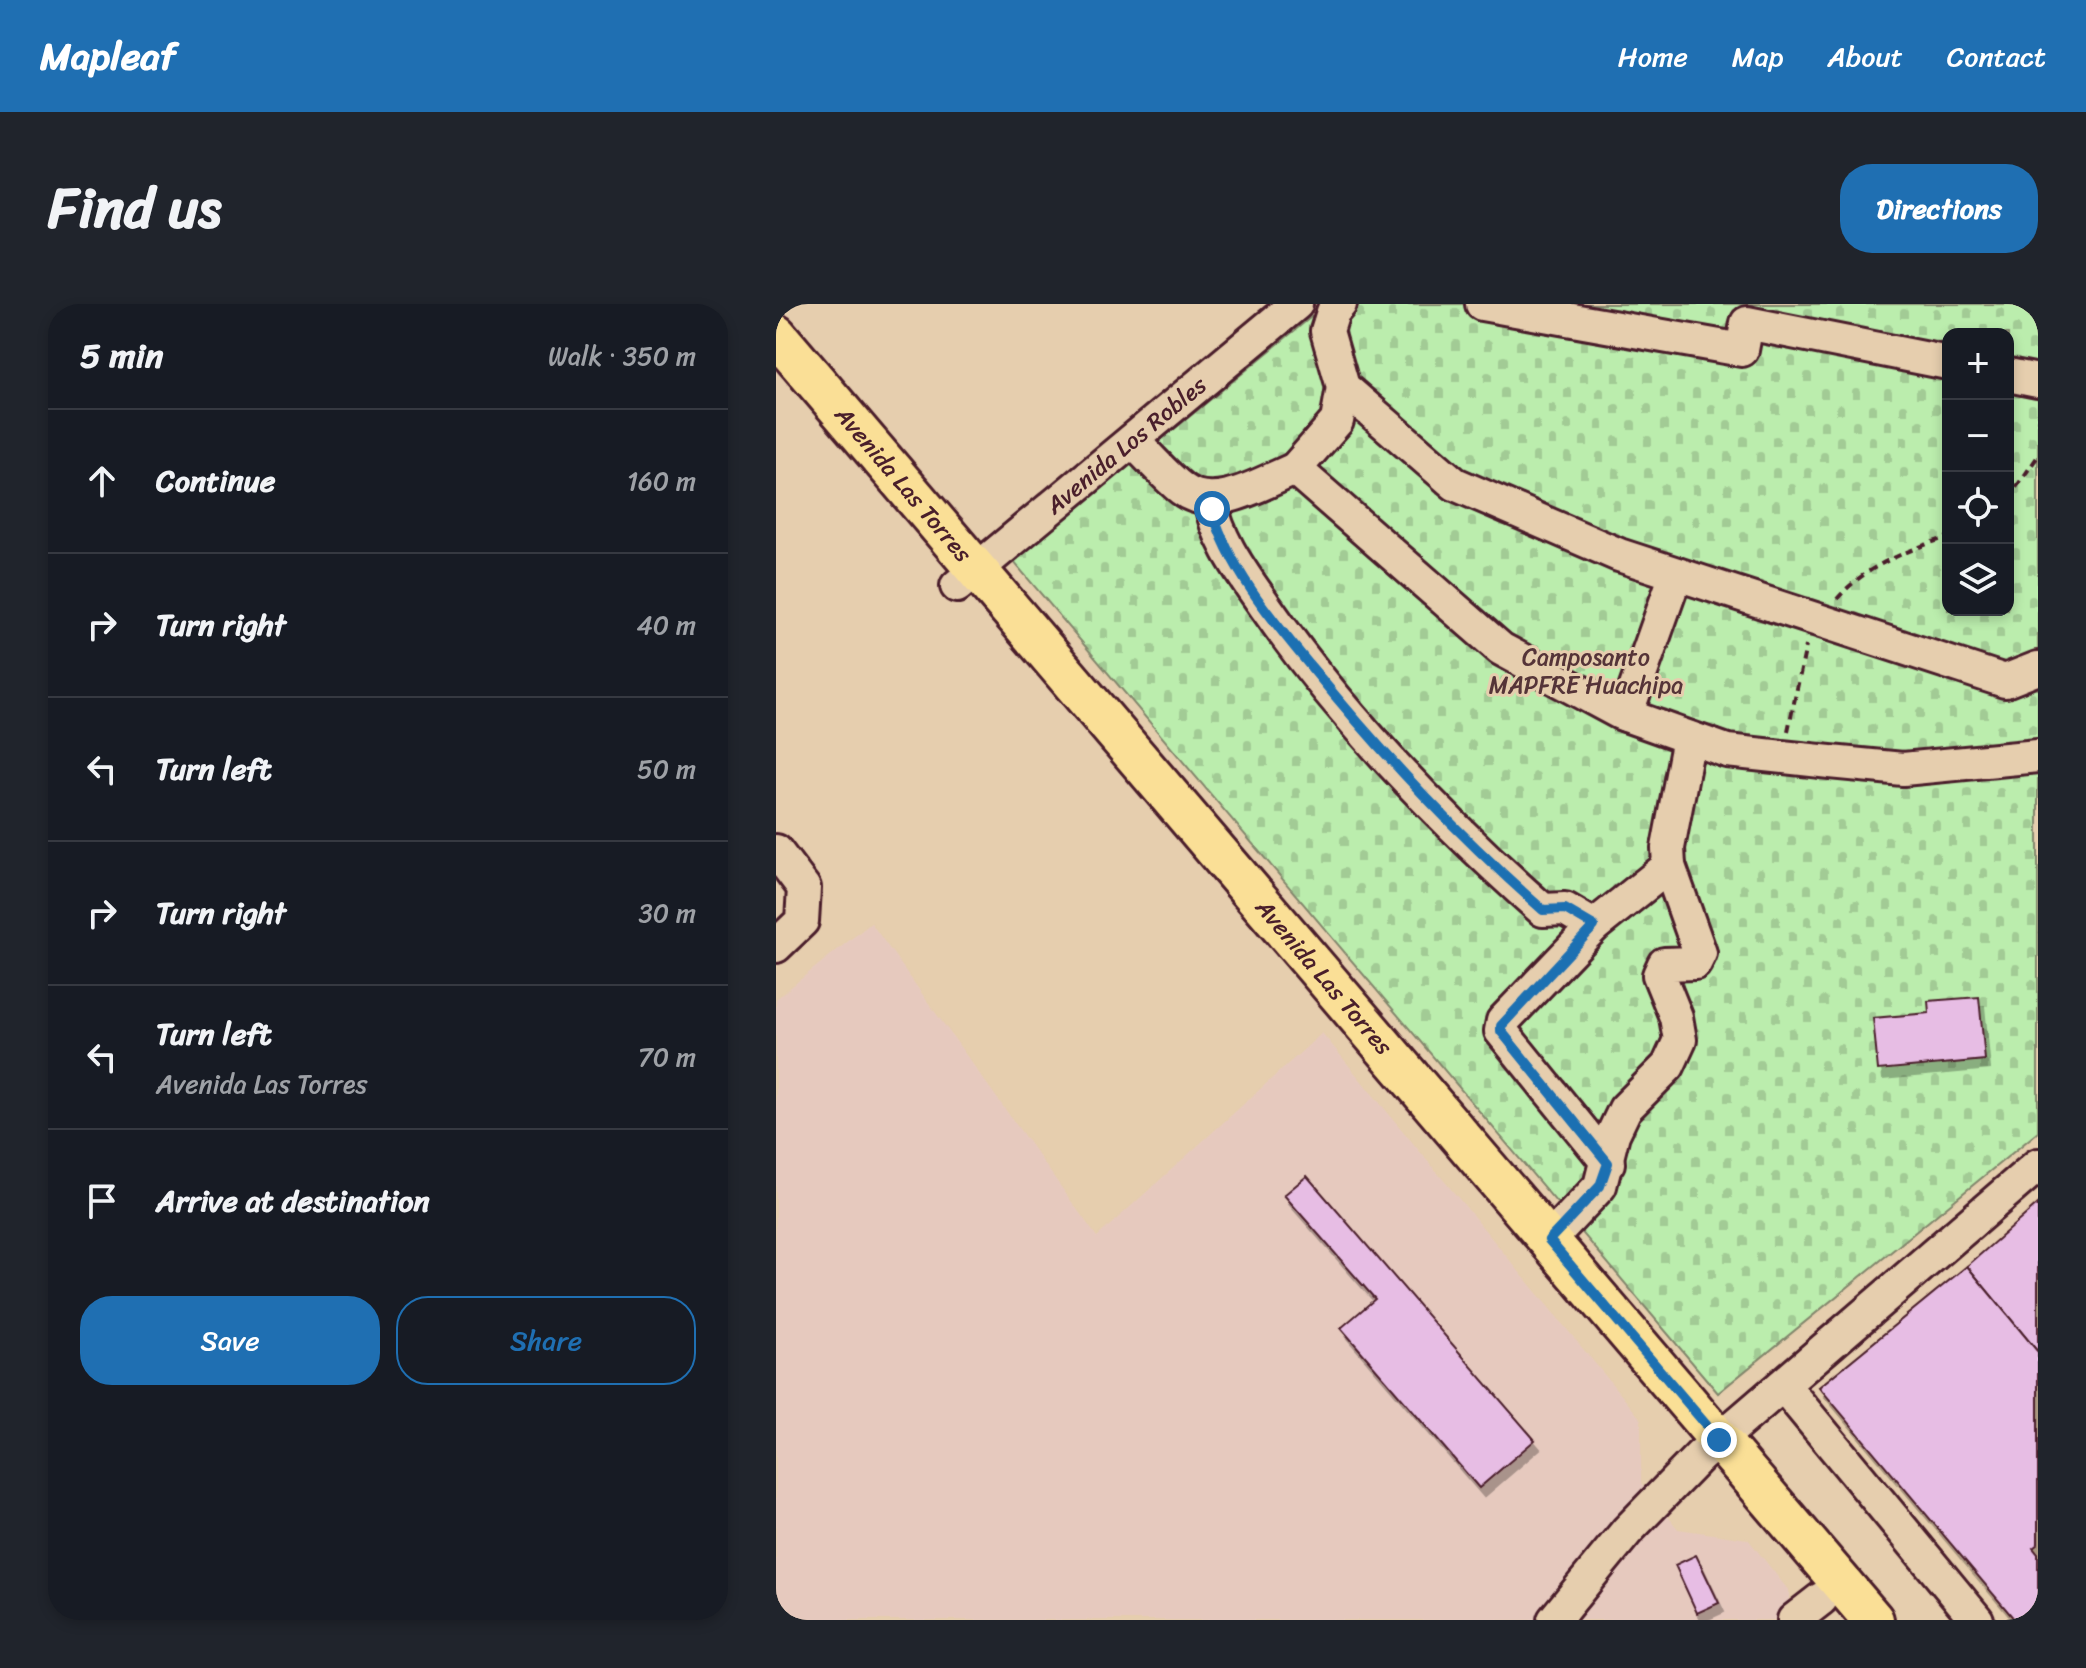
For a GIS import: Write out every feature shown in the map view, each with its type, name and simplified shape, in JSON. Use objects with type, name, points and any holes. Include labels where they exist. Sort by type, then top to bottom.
[{"type":"main road","name":"Avenida Las Torres","points":[[776,335],[966,579],[1710,1448],[1873,1620]]},
{"type":"main road","name":"Avenida Las Torres","points":[[776,375],[966,579],[1549,1240],[1710,1448],[1818,1613]]},
{"type":"street","name":"Avenida Los Robles","points":[[966,579],[1296,304]]},
{"type":"street","points":[[1132,441],[1183,490],[1210,499],[1228,496],[1295,469],[1337,421],[1343,387],[1327,331],[1333,312],[1340,304]]},
{"type":"street","points":[[1482,304],[1742,350],[1747,323],[1942,362]]},
{"type":"street","points":[[2014,376],[2038,381]]},
{"type":"street","points":[[1343,387],[1455,484],[1619,555],[2005,681],[2038,668]]},
{"type":"street","points":[[1295,469],[1501,649],[1626,715],[1727,751],[1903,769],[2038,756]]},
{"type":"street","points":[[1210,499],[1217,527],[1246,579],[1293,646],[1386,759],[1448,824],[1543,910],[1565,909],[1594,926]]},
{"type":"street","points":[[1626,715],[1676,574]]},
{"type":"street","points":[[1549,1240],[1600,1186],[1613,1134],[1625,1109],[1668,1066],[1680,1040],[1676,1017],[1662,989],[1660,968],[1664,964],[1695,963],[1700,953],[1669,866],[1668,848],[1689,738]]},
{"type":"street","points":[[776,851],[804,888],[802,921],[778,941]]},
{"type":"street","points":[[1608,1163],[1501,1031],[1503,1021],[1594,926],[1669,866]]},
{"type":"street","points":[[1558,1616],[1627,1531],[1710,1448],[2038,1165]]},
{"type":"street","points":[[1783,1385],[1977,1620]]},
{"type":"path","points":[[2014,490],[2038,456]]},
{"type":"shaded area","points":[[871,923],[1097,1237],[1322,1033],[1641,1419],[1641,1483],[1678,1529],[1748,1539],[1789,1591],[1789,1610],[1797,1620],[776,1620],[776,999]]},
{"type":"green space","name":"Camposanto MAPFRE Huachipa","points":[[1327,304],[2038,304],[2038,1132],[1718,1393],[1013,561]]},
{"type":"building","points":[[1979,997],[1985,1060],[1878,1070],[1873,1018],[1929,1013],[1928,1001]]},
{"type":"building","points":[[1307,1176],[1535,1440],[1479,1488],[1341,1328],[1375,1299],[1284,1195]]},
{"type":"building","points":[[2038,1204],[2038,1352],[1967,1266]]},
{"type":"building","points":[[1967,1266],[2038,1352],[2038,1544],[2033,1548],[2038,1554],[2038,1620],[2015,1620],[1819,1387]]},
{"type":"building","points":[[1696,1555],[1719,1603],[1697,1613],[1675,1565]]},
{"type":"route","points":[[1212,509],[1224,541],[1273,618],[1386,759],[1448,824],[1543,910],[1565,909],[1594,926],[1501,1026],[1501,1031],[1608,1163],[1600,1186],[1549,1240],[1719,1440]]}]
